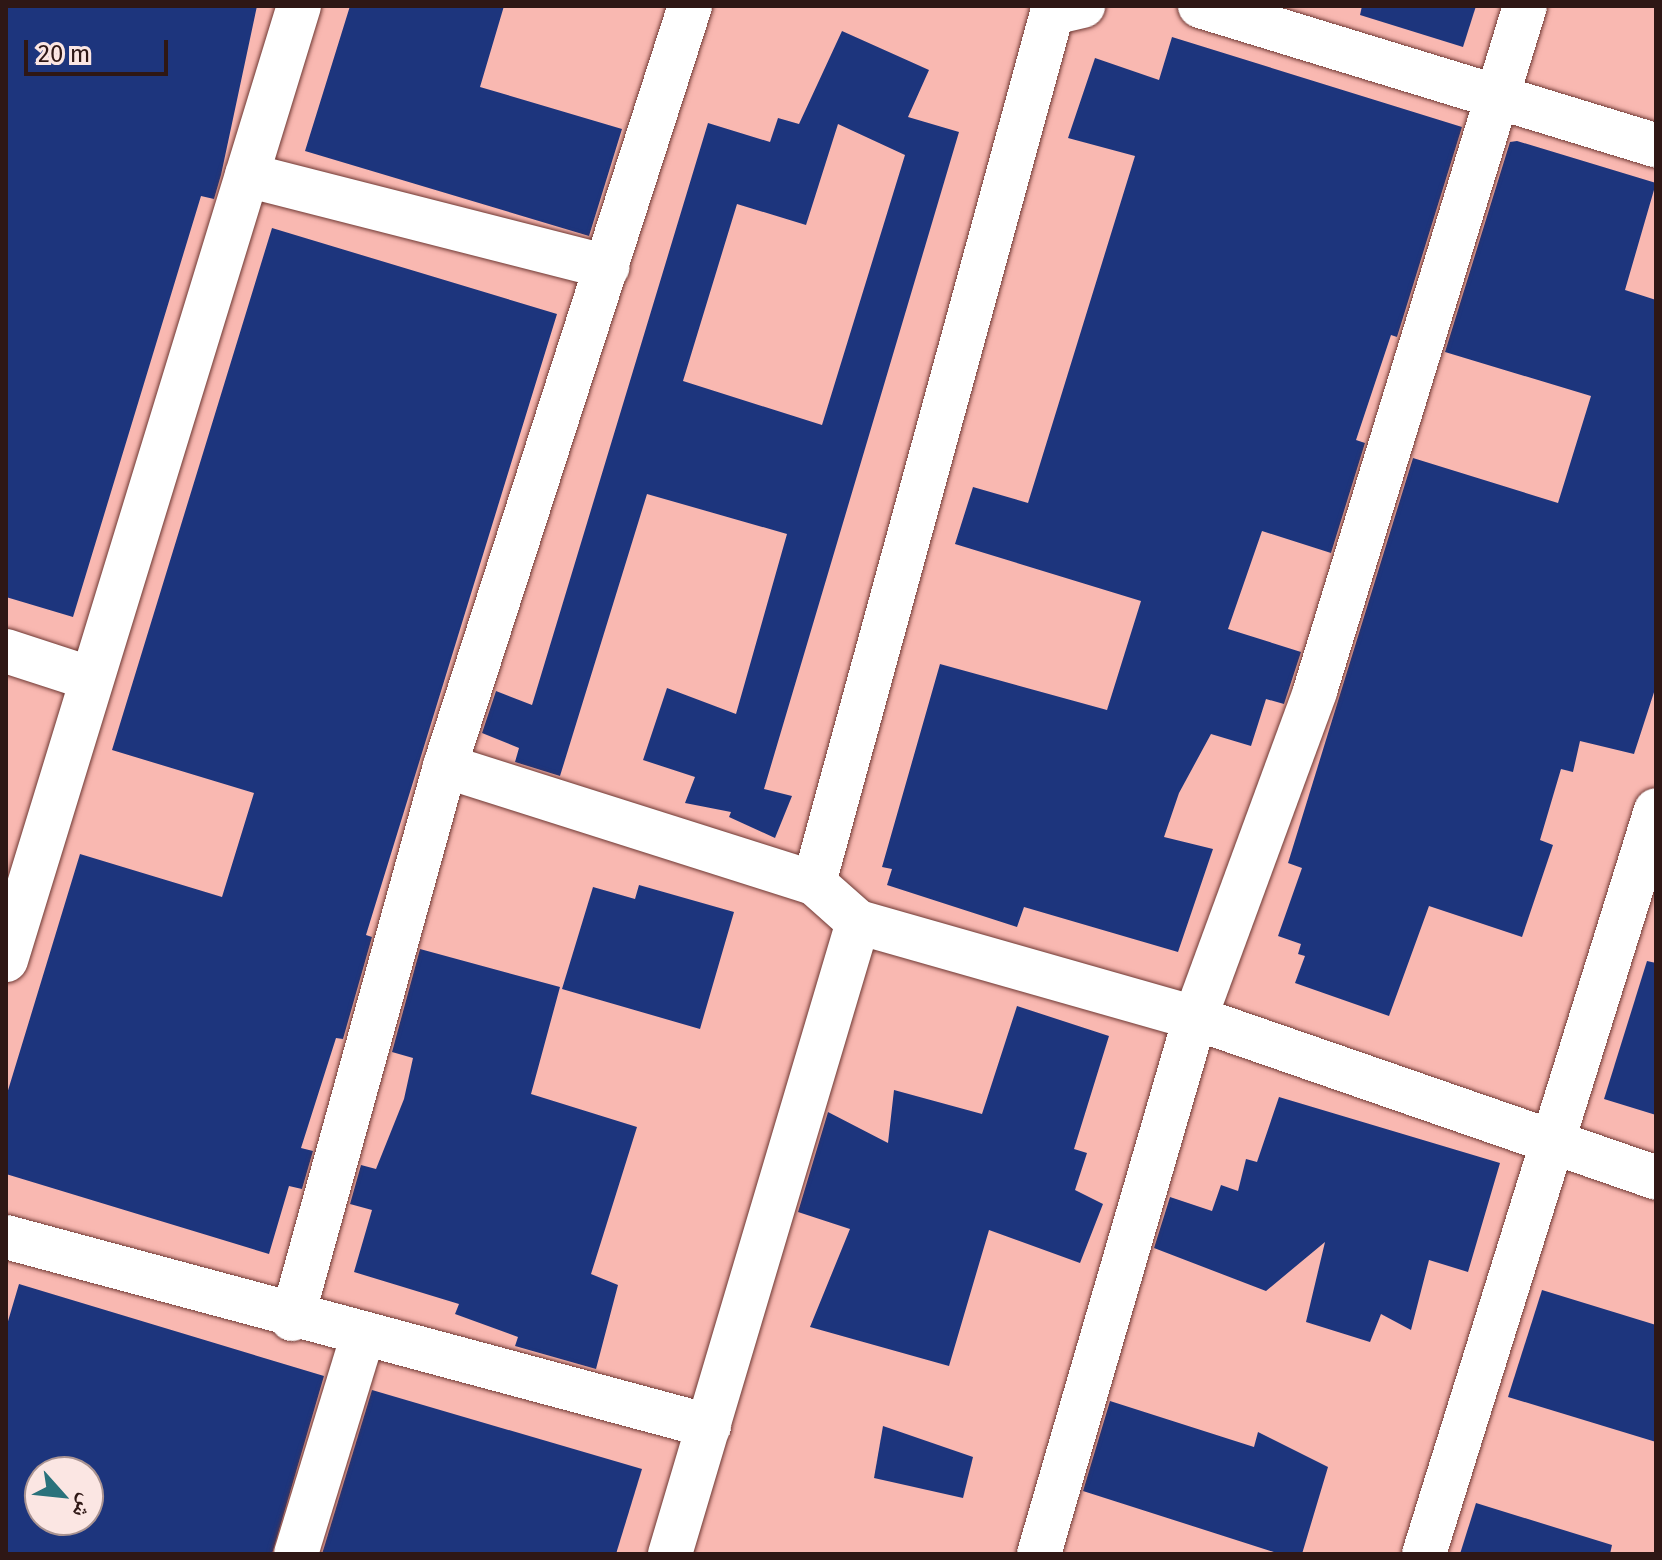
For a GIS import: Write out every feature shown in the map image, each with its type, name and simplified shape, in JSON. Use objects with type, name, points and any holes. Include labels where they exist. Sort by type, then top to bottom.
[{"type":"street","points":[[6,960],[299,6]]},
{"type":"street","points":[[292,1319],[445,766],[690,6]]},
{"type":"street","points":[[1200,6],[1496,100],[1656,145]]},
{"type":"street","points":[[1039,1554],[1195,1018],[1315,691],[1525,6]]},
{"type":"street","points":[[814,883],[1054,8]]},
{"type":"street","points":[[247,175],[607,267]]},
{"type":"street","points":[[6,651],[92,679]]},
{"type":"street","points":[[445,766],[814,883],[858,922],[1195,1018],[1556,1148],[1656,1178]]},
{"type":"street","points":[[1424,1554],[1556,1148],[1656,810]]},
{"type":"street","points":[[670,1554],[858,922]]},
{"type":"street","points":[[6,1237],[292,1319],[709,1426]]},
{"type":"street","points":[[296,1554],[363,1335]]},
{"type":"building","points":[[6,6],[257,6],[214,199],[201,196],[73,617],[6,597]]},
{"type":"building","points":[[350,6],[504,6],[480,87],[622,129],[589,236],[305,151]]},
{"type":"building","points":[[1362,6],[1476,6],[1463,47],[1360,15]]},
{"type":"building","points":[[842,31],[929,70],[908,117],[959,132],[764,789],[792,796],[775,838],[729,817],[731,812],[685,803],[695,777],[643,760],[667,688],[736,714],[787,534],[647,494],[560,776],[515,762],[519,748],[482,733],[496,691],[532,705],[708,123],[770,142],[778,118],[799,124]],"holes":[[[838,124],[905,155],[822,425],[683,381],[737,204],[806,225]]]},
{"type":"building","points":[[1172,37],[1462,127],[1397,337],[1391,335],[1356,440],[1365,443],[1331,553],[1262,531],[1228,629],[1301,652],[1284,704],[1266,699],[1251,746],[1211,734],[1179,793],[1164,837],[1213,849],[1178,952],[1024,907],[1017,927],[887,885],[892,869],[882,867],[940,664],[1107,710],[1141,601],[955,544],[973,487],[1028,503],[1135,156],[1068,138],[1095,58],[1159,80]]},
{"type":"building","points":[[1517,141],[1656,183],[1625,290],[1656,300],[1656,686],[1634,754],[1580,741],[1573,772],[1561,769],[1540,840],[1553,845],[1522,937],[1429,906],[1389,1016],[1295,983],[1305,956],[1298,954],[1301,944],[1278,936],[1302,868],[1288,863],[1413,458],[1558,503],[1591,396],[1445,352],[1510,142]]},
{"type":"building","points":[[272,228],[557,314],[366,935],[372,937],[343,1039],[336,1038],[301,1148],[313,1151],[302,1189],[289,1186],[269,1254],[6,1174],[6,1097],[80,854],[222,897],[254,793],[112,750]]},
{"type":"building","points":[[639,885],[734,912],[700,1029],[562,989],[593,887],[635,899]]},
{"type":"building","points":[[420,949],[560,987],[531,1094],[637,1127],[591,1274],[618,1285],[596,1369],[515,1346],[518,1337],[455,1314],[459,1304],[354,1272],[372,1210],[350,1204],[361,1165],[376,1169],[404,1099],[413,1058],[392,1052]]},
{"type":"building","points":[[1647,961],[1656,963],[1656,1115],[1604,1099]]},
{"type":"building","points":[[1017,1006],[1109,1036],[1074,1149],[1087,1153],[1075,1190],[1103,1204],[1080,1263],[989,1230],[949,1366],[810,1327],[850,1229],[798,1212],[828,1112],[888,1143],[894,1090],[982,1114]]},
{"type":"building","points":[[1279,1097],[1500,1163],[1468,1272],[1429,1260],[1411,1330],[1381,1314],[1370,1342],[1306,1322],[1325,1242],[1266,1291],[1154,1248],[1170,1197],[1212,1211],[1221,1185],[1238,1191],[1246,1159],[1257,1162]]},
{"type":"building","points":[[19,1284],[324,1376],[272,1554],[6,1554],[6,1328]]},
{"type":"building","points":[[1542,1290],[1656,1325],[1656,1442],[1508,1397]]},
{"type":"building","points":[[372,1390],[642,1469],[616,1554],[322,1554]]},
{"type":"building","points":[[1110,1401],[1254,1447],[1258,1432],[1328,1467],[1302,1554],[1280,1554],[1083,1491]]},
{"type":"building","points":[[883,1426],[973,1457],[963,1498],[874,1478]]},
{"type":"building","points":[[1476,1503],[1612,1545],[1610,1554],[1460,1554]]}]
